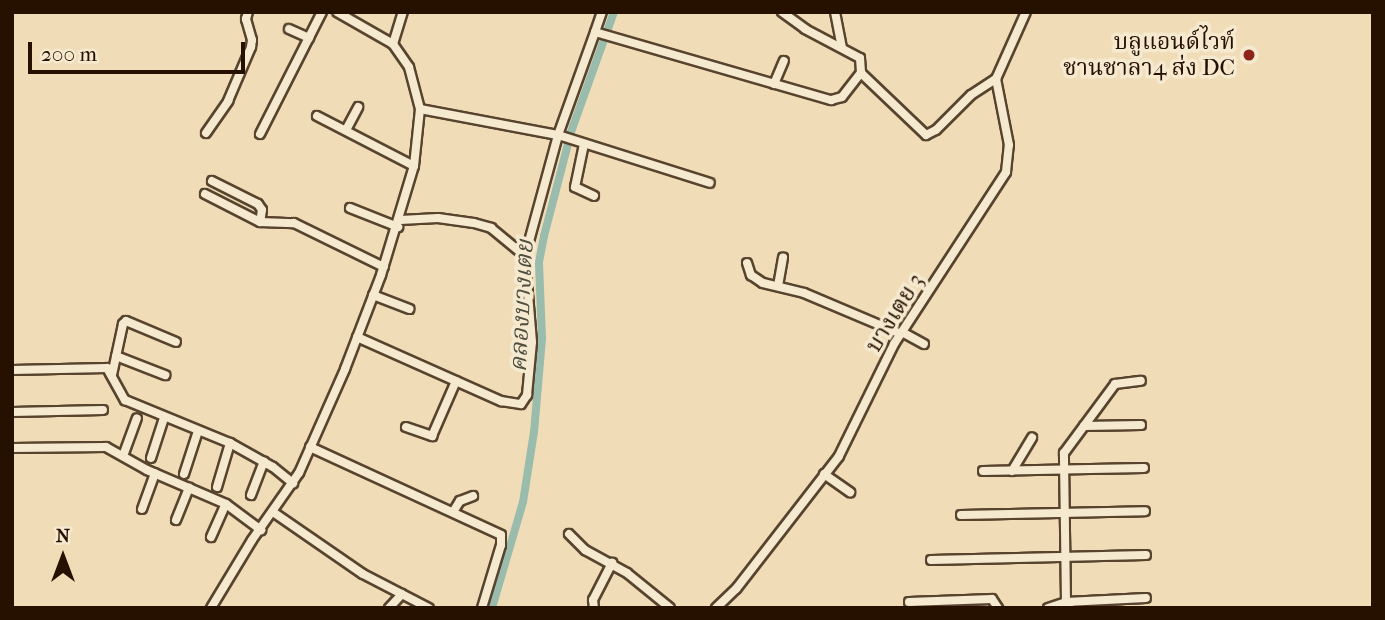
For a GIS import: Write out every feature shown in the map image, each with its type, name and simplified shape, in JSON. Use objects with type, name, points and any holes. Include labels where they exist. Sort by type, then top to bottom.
[{"type":"street","points":[[206,133],[223,110],[251,47],[252,40],[246,19],[248,12]]},
{"type":"street","points":[[260,134],[322,12]]},
{"type":"street","points":[[211,608],[251,540],[261,530],[293,483],[310,447],[384,267],[414,166],[420,109],[410,67],[393,44],[337,12]]},
{"type":"street","points":[[393,44],[402,12]]},
{"type":"street","points":[[357,337],[501,401],[517,405],[526,400],[532,324],[525,256],[598,33],[602,12]]},
{"type":"street","points":[[782,12],[805,29],[860,58],[861,73],[919,132],[926,135],[936,131],[971,95],[996,79],[1026,12]]},
{"type":"street","points":[[835,12],[842,47]]},
{"type":"street","points":[[289,29],[309,38]]},
{"type":"street","points":[[598,33],[836,101],[861,73]]},
{"type":"street","points":[[774,84],[784,61]]},
{"type":"street","name":"บางเตย 3","points":[[716,608],[736,589],[850,438],[902,333],[1006,172],[1009,145],[996,79]]},
{"type":"street","points":[[346,131],[358,107]]},
{"type":"street","points":[[420,109],[565,137],[710,183]]},
{"type":"street","points":[[317,116],[414,166]]},
{"type":"street","points":[[584,144],[575,187],[594,196]]},
{"type":"street","points":[[212,181],[258,204],[262,210],[260,222]]},
{"type":"street","points":[[205,194],[260,222],[294,223],[384,267]]},
{"type":"street","points":[[350,208],[399,223],[438,218],[474,223],[491,229],[525,256]]},
{"type":"street","points":[[778,286],[783,257]]},
{"type":"street","points":[[747,263],[755,279],[804,293],[924,344]]},
{"type":"street","points":[[373,295],[409,309]]},
{"type":"street","points":[[112,375],[126,321],[176,342]]},
{"type":"street","points":[[116,356],[165,375]]},
{"type":"street","points":[[12,370],[107,368],[125,400],[230,443],[264,461],[293,483]]},
{"type":"street","points":[[407,427],[432,436],[456,381]]},
{"type":"street","points":[[1068,605],[1064,557],[1066,447],[1115,384],[1140,381]]},
{"type":"street","points":[[12,412],[103,410]]},
{"type":"street","points":[[124,456],[137,418]]},
{"type":"street","points":[[151,458],[164,418]]},
{"type":"street","points":[[1084,426],[1141,425]]},
{"type":"street","points":[[184,474],[198,431]]},
{"type":"street","points":[[1012,471],[1032,438]]},
{"type":"street","points":[[217,487],[230,443]]},
{"type":"street","points":[[12,448],[101,447],[226,504],[261,530]]},
{"type":"street","points":[[310,447],[501,535],[482,608]]},
{"type":"street","points":[[251,495],[264,461]]},
{"type":"street","points":[[983,471],[1144,468]]},
{"type":"street","points":[[142,509],[155,473]]},
{"type":"street","points":[[824,474],[850,492]]},
{"type":"street","points":[[176,520],[189,488]]},
{"type":"street","points":[[453,512],[460,501],[473,496]]},
{"type":"street","points":[[211,537],[226,504]]},
{"type":"street","points":[[961,514],[1145,511]]},
{"type":"street","points":[[273,512],[363,574],[429,608]]},
{"type":"street","points":[[569,534],[585,551],[612,563],[670,608]]},
{"type":"street","points":[[932,560],[1146,555]]},
{"type":"street","points":[[594,608],[593,600],[612,563]]},
{"type":"street","points":[[389,608],[402,594]]},
{"type":"street","points":[[1048,608],[1146,598]]},
{"type":"street","points":[[909,602],[992,599],[998,608]]},
{"type":"waterway","name":"คลองบางเตย","points":[[492,608],[523,502],[534,432],[542,338],[539,262],[544,236],[571,132],[614,12]]},
{"type":"place","name":"บลูแอนด์ไวท์ ชานชาลา4 ส่ง DC","points":[[1249,55]]}]
